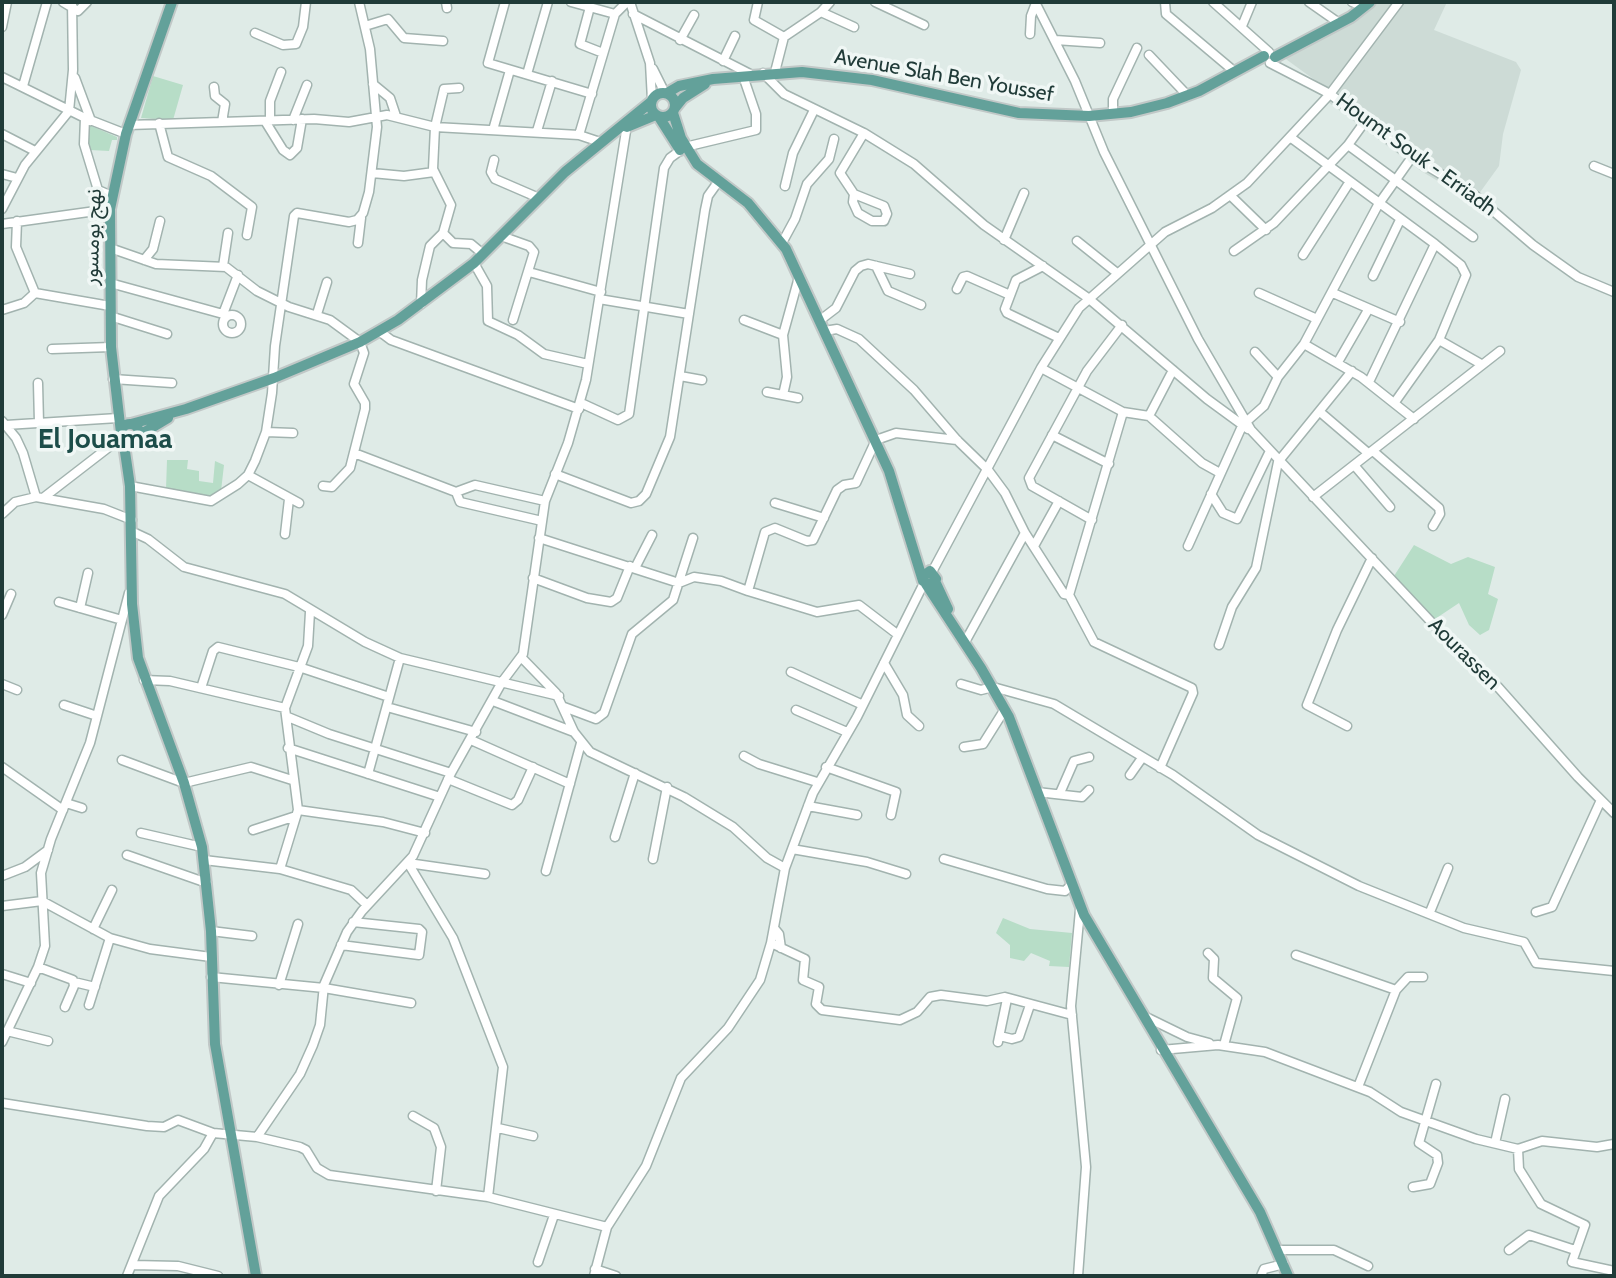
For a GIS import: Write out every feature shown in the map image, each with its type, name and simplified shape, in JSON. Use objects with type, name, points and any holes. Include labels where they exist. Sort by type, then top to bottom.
[{"type":"main road","name":"نهج بومسور","points":[[127,431],[113,379],[110,209],[127,130],[172,2]]},
{"type":"main road","name":"Avenue Slah Ben Youssef","points":[[666,93],[679,86],[713,79],[769,73],[850,77],[1019,113],[1089,116],[1113,114],[1158,106],[1188,96],[1339,23],[1367,4]]},
{"type":"main road","points":[[627,124],[674,111],[683,98],[713,79]]},
{"type":"main road","points":[[256,1276],[215,1044],[211,931],[202,847],[184,783],[144,680],[134,632],[127,431],[274,378],[360,342],[421,305],[474,263],[539,198],[600,142],[627,124],[657,94],[666,93],[675,101],[674,111],[682,148]]},
{"type":"main road","points":[[651,101],[658,116],[697,173],[751,209],[782,243],[876,440],[928,578],[1005,709],[1079,906],[1161,1050],[1250,1195],[1279,1250],[1288,1276]]},
{"type":"street","points":[[2,27],[7,2]]},
{"type":"street","points":[[23,86],[47,2]]},
{"type":"street","points":[[62,2],[82,11],[87,2]]},
{"type":"street","points":[[255,33],[284,45],[296,44],[303,27],[306,2]]},
{"type":"street","points":[[358,243],[377,133],[373,84],[359,2]]},
{"type":"street","points":[[505,2],[488,61],[592,94]]},
{"type":"street","points":[[527,74],[548,2]]},
{"type":"street","points":[[571,2],[615,14]]},
{"type":"street","points":[[579,135],[615,14],[629,2],[650,63],[666,93]]},
{"type":"street","points":[[758,2],[754,20],[784,37]]},
{"type":"street","points":[[830,2],[821,12],[784,37],[769,73],[776,89],[864,133],[914,164],[1004,240],[1122,324],[1220,409],[1246,426]]},
{"type":"street","points":[[875,2],[924,25]]},
{"type":"street","points":[[1030,34],[1035,2]]},
{"type":"street","points":[[1035,2],[1055,40],[1104,152],[1246,426]]},
{"type":"street","points":[[1165,2],[1166,14],[1240,71]]},
{"type":"street","points":[[1242,26],[1252,2]]},
{"type":"street","points":[[1309,2],[1339,23]]},
{"type":"street","points":[[1352,2],[1367,4]]},
{"type":"street","points":[[615,1276],[595,1273],[607,1227],[646,1166],[681,1078],[723,1035],[753,993],[765,968],[785,868],[817,782],[863,705],[897,634],[1059,338],[1088,298],[1151,243],[1178,224],[1231,196],[1330,94],[1399,2]]},
{"type":"street","points":[[1219,4],[1269,55]]},
{"type":"street","points":[[2,209],[17,178],[35,151],[69,111],[73,70],[72,5]]},
{"type":"street","points":[[590,7],[580,44],[603,53]]},
{"type":"street","points":[[821,12],[854,27]]},
{"type":"street","points":[[379,331],[391,340],[615,419],[628,416],[647,307],[664,168],[682,148],[756,130],[757,114],[746,75],[633,14]]},
{"type":"street","points":[[680,40],[694,15]]},
{"type":"street","points":[[365,26],[388,19],[404,38],[443,41]]},
{"type":"street","points":[[723,61],[735,36]]},
{"type":"street","points":[[1055,40],[1100,43]]},
{"type":"street","points":[[1113,114],[1113,99],[1138,48]]},
{"type":"street","points":[[1149,55],[1188,96]]},
{"type":"street","name":"Houmt Souk - Erriadh","points":[[1269,55],[1285,68],[1330,94],[1412,157],[1482,199],[1534,245],[1578,277],[1614,292]]},
{"type":"street","points":[[650,63],[651,101]]},
{"type":"street","points":[[73,70],[88,120],[84,144],[98,190],[112,196]]},
{"type":"street","points":[[493,130],[510,70]]},
{"type":"street","points":[[281,72],[271,95],[268,121],[283,150],[290,155],[297,148],[297,119],[307,85]]},
{"type":"street","points":[[2,77],[88,120],[127,130],[159,123],[297,119],[349,122],[396,116],[435,127],[537,131],[579,135],[600,142]]},
{"type":"street","points":[[537,131],[552,81]]},
{"type":"street","points":[[373,84],[390,98],[396,116]]},
{"type":"street","points":[[214,87],[215,96],[225,104],[222,122]]},
{"type":"street","points":[[421,305],[422,280],[430,246],[443,233],[451,205],[434,172],[435,127],[444,89],[459,88]]},
{"type":"street","points":[[785,186],[793,153],[814,110]]},
{"type":"street","points":[[1234,251],[1266,230],[1348,145],[1366,120]]},
{"type":"street","points":[[159,123],[168,157],[211,176],[252,207],[247,235]]},
{"type":"street","points":[[257,1137],[305,1063],[320,1025],[324,988],[353,922],[408,863],[425,833],[450,776],[502,682],[521,657],[545,501],[580,406],[627,124]]},
{"type":"street","points":[[854,194],[841,176],[844,164],[864,133]]},
{"type":"street","points":[[2,134],[35,151]]},
{"type":"street","points":[[1290,137],[1378,205],[1435,244],[1461,265],[1466,275],[1439,340],[1395,402]]},
{"type":"street","points":[[782,243],[807,184],[829,159],[834,139]]},
{"type":"street","points":[[1348,145],[1474,237]]},
{"type":"street","points":[[1188,546],[1220,473],[1246,426],[1264,406],[1278,377],[1304,344],[1378,205],[1412,157]]},
{"type":"street","points":[[829,159],[844,164]]},
{"type":"street","points":[[494,160],[491,172],[499,182],[539,198]]},
{"type":"street","points":[[1594,166],[1614,174]]},
{"type":"street","points":[[372,173],[404,176],[434,172]]},
{"type":"street","points":[[2,174],[17,178]]},
{"type":"street","points":[[1303,255],[1349,183]]},
{"type":"street","points":[[555,474],[626,501],[639,501],[646,494],[670,438],[705,210],[716,185]]},
{"type":"street","points":[[1004,240],[1024,194]]},
{"type":"street","points":[[1231,196],[1266,230]]},
{"type":"street","points":[[2,224],[110,209]]},
{"type":"street","points":[[131,486],[211,501],[248,475],[266,432],[295,214],[349,222],[361,218]]},
{"type":"street","points":[[1373,276],[1400,220]]},
{"type":"street","points":[[17,221],[16,247],[35,293]]},
{"type":"street","points":[[144,260],[153,249],[160,221]]},
{"type":"street","points":[[223,266],[228,233]]},
{"type":"street","points":[[443,233],[448,241],[472,244],[483,254]]},
{"type":"street","points":[[501,236],[533,249],[529,272],[513,320]]},
{"type":"street","points":[[1077,241],[1117,273]]},
{"type":"street","points":[[1368,382],[1400,322],[1435,244]]},
{"type":"street","points":[[110,248],[156,264],[223,266],[257,291],[289,307],[317,314],[346,330],[360,342],[364,353],[354,384],[365,402],[365,410],[354,453],[346,473],[332,487],[323,486]]},
{"type":"street","points":[[474,263],[486,283],[488,321],[517,335],[544,354],[588,364]]},
{"type":"street","points":[[910,274],[868,264],[858,268],[836,308],[822,326],[837,329],[859,339],[914,390],[957,440],[988,470],[1005,493],[1025,533],[1064,594],[1069,595],[1094,642],[1192,688],[1193,693],[1160,768]]},
{"type":"street","points":[[876,266],[888,291],[921,305]]},
{"type":"street","points":[[1043,266],[1018,277],[1004,309],[1007,313],[1059,338]]},
{"type":"street","points":[[529,272],[600,296],[689,314]]},
{"type":"street","points":[[110,283],[224,316],[238,275]]},
{"type":"street","points":[[957,289],[963,277],[967,276],[1010,295]]},
{"type":"street","points":[[783,395],[787,377],[783,335],[799,277]]},
{"type":"street","points":[[317,314],[327,282]]},
{"type":"street","points":[[2,310],[24,303],[35,293]]},
{"type":"street","points":[[35,293],[110,311],[167,334]]},
{"type":"street","points":[[1259,293],[1317,319]]},
{"type":"street","points":[[1333,293],[1400,322]]},
{"type":"street","points":[[1338,362],[1368,310]]},
{"type":"street","points":[[744,320],[783,335]]},
{"type":"street","points":[[1092,520],[1032,486],[1029,478],[1103,347],[1122,324]]},
{"type":"street","points":[[1439,340],[1481,364]]},
{"type":"street","points":[[1304,344],[1352,371],[1414,419]]},
{"type":"street","points":[[52,349],[111,348]]},
{"type":"street","points":[[1313,497],[1500,351]]},
{"type":"street","points":[[1255,352],[1278,377]]},
{"type":"street","points":[[1041,368],[1123,412],[1149,416],[1202,463],[1220,473]]},
{"type":"street","points":[[1149,416],[1174,370]]},
{"type":"street","points":[[1219,645],[1231,607],[1256,568],[1278,461],[1352,371]]},
{"type":"street","points":[[680,376],[702,380]]},
{"type":"street","points":[[113,379],[172,383]]},
{"type":"street","points":[[38,383],[39,423]]},
{"type":"street","points":[[767,392],[798,398]]},
{"type":"street","points":[[1220,409],[1227,407],[1231,400]]},
{"type":"street","points":[[1069,595],[1123,412]]},
{"type":"street","points":[[1320,412],[1439,508],[1440,514],[1433,526]]},
{"type":"street","points":[[4,423],[39,423],[127,431]]},
{"type":"street","points":[[4,423],[23,453],[39,498]]},
{"type":"street","name":"Aourassen","points":[[1246,426],[1269,453],[1498,687],[1614,813]]},
{"type":"street","points":[[39,498],[127,431]]},
{"type":"street","points":[[266,432],[293,433]]},
{"type":"street","points":[[748,591],[765,532],[775,528],[811,541],[837,490],[859,480],[876,440],[896,433],[957,440]]},
{"type":"street","points":[[1052,435],[1109,464]]},
{"type":"street","points":[[354,453],[456,492],[475,485],[545,501]]},
{"type":"street","points":[[1211,494],[1223,513],[1237,519],[1269,453]]},
{"type":"street","points":[[1354,465],[1390,507]]},
{"type":"street","points":[[248,475],[299,503]]},
{"type":"street","points":[[456,492],[460,502],[542,522]]},
{"type":"street","points":[[2,514],[15,502],[39,498],[104,509],[132,526],[184,567],[285,594],[310,612],[400,658],[559,696]]},
{"type":"street","points":[[285,534],[289,499]]},
{"type":"street","points":[[1034,546],[1059,501]]},
{"type":"street","points":[[775,503],[824,518]]},
{"type":"street","points":[[965,642],[1025,533]]},
{"type":"street","points":[[533,578],[587,598],[611,602],[617,598],[652,535]]},
{"type":"street","points":[[539,538],[679,583],[694,577],[721,581],[820,612],[835,607],[859,605],[897,634]]},
{"type":"street","points":[[564,708],[592,718],[601,716],[635,630],[669,604],[679,583],[693,538]]},
{"type":"street","points":[[1347,726],[1307,705],[1337,630],[1372,558]]},
{"type":"street","points":[[80,608],[88,573]]},
{"type":"street","points":[[2,1042],[38,967],[46,935],[41,873],[97,716],[132,581]]},
{"type":"street","points":[[2,615],[11,594]]},
{"type":"street","points":[[59,603],[122,620]]},
{"type":"street","points":[[280,869],[297,813],[288,748],[287,713],[299,667],[308,646],[310,612]]},
{"type":"street","points":[[201,688],[213,651],[218,647],[299,667],[389,697]]},
{"type":"street","points":[[521,657],[559,696],[581,743],[595,754],[667,788],[733,827],[767,858],[785,868]]},
{"type":"street","points":[[368,774],[400,658]]},
{"type":"street","points":[[884,663],[903,695],[907,715],[919,726]]},
{"type":"street","points":[[791,672],[863,705]]},
{"type":"street","points":[[144,680],[170,681],[201,688],[287,713],[450,776],[512,805],[518,800],[533,767]]},
{"type":"street","points":[[2,684],[17,690]]},
{"type":"street","points":[[961,684],[981,690],[993,687],[1054,704],[1160,768],[1264,838],[1359,886],[1475,931],[1524,942],[1529,946],[1531,960],[1536,963],[1614,971]]},
{"type":"street","points":[[493,701],[574,732]]},
{"type":"street","points":[[64,705],[97,716]]},
{"type":"street","points":[[387,706],[473,736],[570,784]]},
{"type":"street","points":[[796,709],[847,732]]},
{"type":"street","points":[[964,747],[983,744],[1005,709]]},
{"type":"street","points":[[546,871],[581,743]]},
{"type":"street","points":[[288,748],[440,797]]},
{"type":"street","points":[[744,755],[759,764],[817,782]]},
{"type":"street","points":[[1060,793],[1074,761],[1089,757]]},
{"type":"street","points":[[1130,775],[1142,758]]},
{"type":"street","points":[[122,760],[184,783],[251,767],[292,780]]},
{"type":"street","points":[[2,767],[65,806],[82,808]]},
{"type":"street","points":[[826,767],[896,792],[891,815]]},
{"type":"street","points":[[615,837],[635,773]]},
{"type":"street","points":[[653,859],[667,788]]},
{"type":"street","points":[[1037,792],[1082,797],[1089,790]]},
{"type":"street","points":[[1536,912],[1552,907],[1601,800]]},
{"type":"street","points":[[808,806],[857,816]]},
{"type":"street","points":[[253,830],[297,813],[383,822],[425,833]]},
{"type":"street","points":[[141,833],[202,847]]},
{"type":"street","points":[[2,876],[25,867],[48,849]]},
{"type":"street","points":[[792,849],[867,862],[906,874]]},
{"type":"street","points":[[127,855],[207,883]]},
{"type":"street","points":[[944,859],[1046,889],[1065,891],[1070,886]]},
{"type":"street","points":[[204,860],[280,869],[351,890],[367,905]]},
{"type":"street","points":[[408,863],[485,874]]},
{"type":"street","points":[[408,863],[453,938],[503,1063],[498,1128],[488,1197]]},
{"type":"street","points":[[1430,912],[1448,868]]},
{"type":"street","points":[[93,929],[112,890]]},
{"type":"street","points":[[2,906],[42,901],[110,938],[150,949],[211,957]]},
{"type":"street","points":[[1078,1276],[1086,1167],[1072,1015],[1079,906]]},
{"type":"street","points":[[341,946],[419,955],[422,932],[419,929],[353,922]]},
{"type":"street","points":[[279,985],[298,924]]},
{"type":"street","points":[[774,928],[779,934],[780,948]]},
{"type":"street","points":[[211,931],[252,936]]},
{"type":"street","points":[[89,1005],[110,938]]},
{"type":"street","points":[[771,943],[806,960],[803,979],[818,987],[816,1004],[822,1010],[900,1020],[917,1012],[930,997],[936,995],[984,1001],[1006,999],[1072,1015]]},
{"type":"street","points":[[1208,953],[1214,959],[1213,978],[1237,998],[1236,1010],[1221,1045]]},
{"type":"street","points":[[1296,955],[1396,990]]},
{"type":"street","points":[[38,967],[74,982],[95,987]]},
{"type":"street","points":[[2,974],[31,984]]},
{"type":"street","points":[[211,977],[324,988],[411,1003]]},
{"type":"street","points":[[1358,1087],[1396,990],[1408,977],[1423,977]]},
{"type":"street","points":[[65,1007],[74,982]]},
{"type":"street","points":[[1006,999],[999,1039],[1012,1040],[1019,1037],[1030,1005]]},
{"type":"street","points":[[1141,1015],[1187,1037],[1274,1055],[1358,1087],[1401,1112],[1495,1143],[1518,1149],[1542,1141],[1604,1147],[1614,1144]]},
{"type":"street","points":[[7,1031],[48,1041]]},
{"type":"street","points":[[1161,1050],[1221,1045]]},
{"type":"street","points":[[1413,1187],[1430,1184],[1438,1163],[1435,1153],[1419,1143],[1436,1084]]},
{"type":"street","points":[[1495,1143],[1505,1100]]},
{"type":"street","points":[[2,1103],[147,1126],[186,1121],[213,1133],[257,1137],[304,1149],[317,1168],[329,1175],[488,1197],[607,1227]]},
{"type":"street","points":[[413,1116],[434,1128],[441,1147],[436,1191]]},
{"type":"street","points":[[498,1128],[533,1136]]},
{"type":"street","points":[[127,1276],[159,1196],[204,1149],[213,1133]]},
{"type":"street","points":[[1518,1149],[1519,1168],[1541,1204],[1586,1225],[1571,1259],[1574,1265],[1572,1276]]},
{"type":"street","points":[[538,1262],[554,1215]]},
{"type":"street","points":[[1509,1250],[1529,1235],[1575,1250]]},
{"type":"street","points":[[1279,1250],[1334,1250],[1368,1266]]},
{"type":"street","points":[[1261,1276],[1264,1269],[1284,1264]]},
{"type":"street","points":[[133,1265],[178,1266],[218,1276]]},
{"type":"street","points":[[1574,1265],[1614,1271]]},
{"type":"shaded area","points":[[1375,2],[1447,2],[1434,30],[1516,62],[1521,70],[1503,134],[1499,166],[1473,202],[1421,171],[1328,102],[1334,94],[1283,57],[1364,14]]},
{"type":"green space","points":[[153,76],[183,85],[173,120],[141,118]]},
{"type":"green space","points":[[89,125],[117,137],[117,140],[112,140],[109,151],[90,150],[87,142]]},
{"type":"green space","points":[[167,460],[188,460],[187,469],[199,471],[199,481],[213,483],[215,461],[224,465],[221,491],[216,497],[207,497],[166,489]]},
{"type":"green space","points":[[1414,545],[1451,564],[1468,557],[1495,567],[1488,594],[1498,599],[1489,630],[1480,635],[1469,625],[1459,603],[1435,619],[1399,582],[1394,576]]},
{"type":"green space","points":[[1003,918],[1030,929],[1072,933],[1069,967],[1049,966],[1050,961],[1031,953],[1024,961],[1010,958],[1010,945],[996,933]]},
{"type":"district","name":"El Jouamaa","points":[[105,440]]}]
